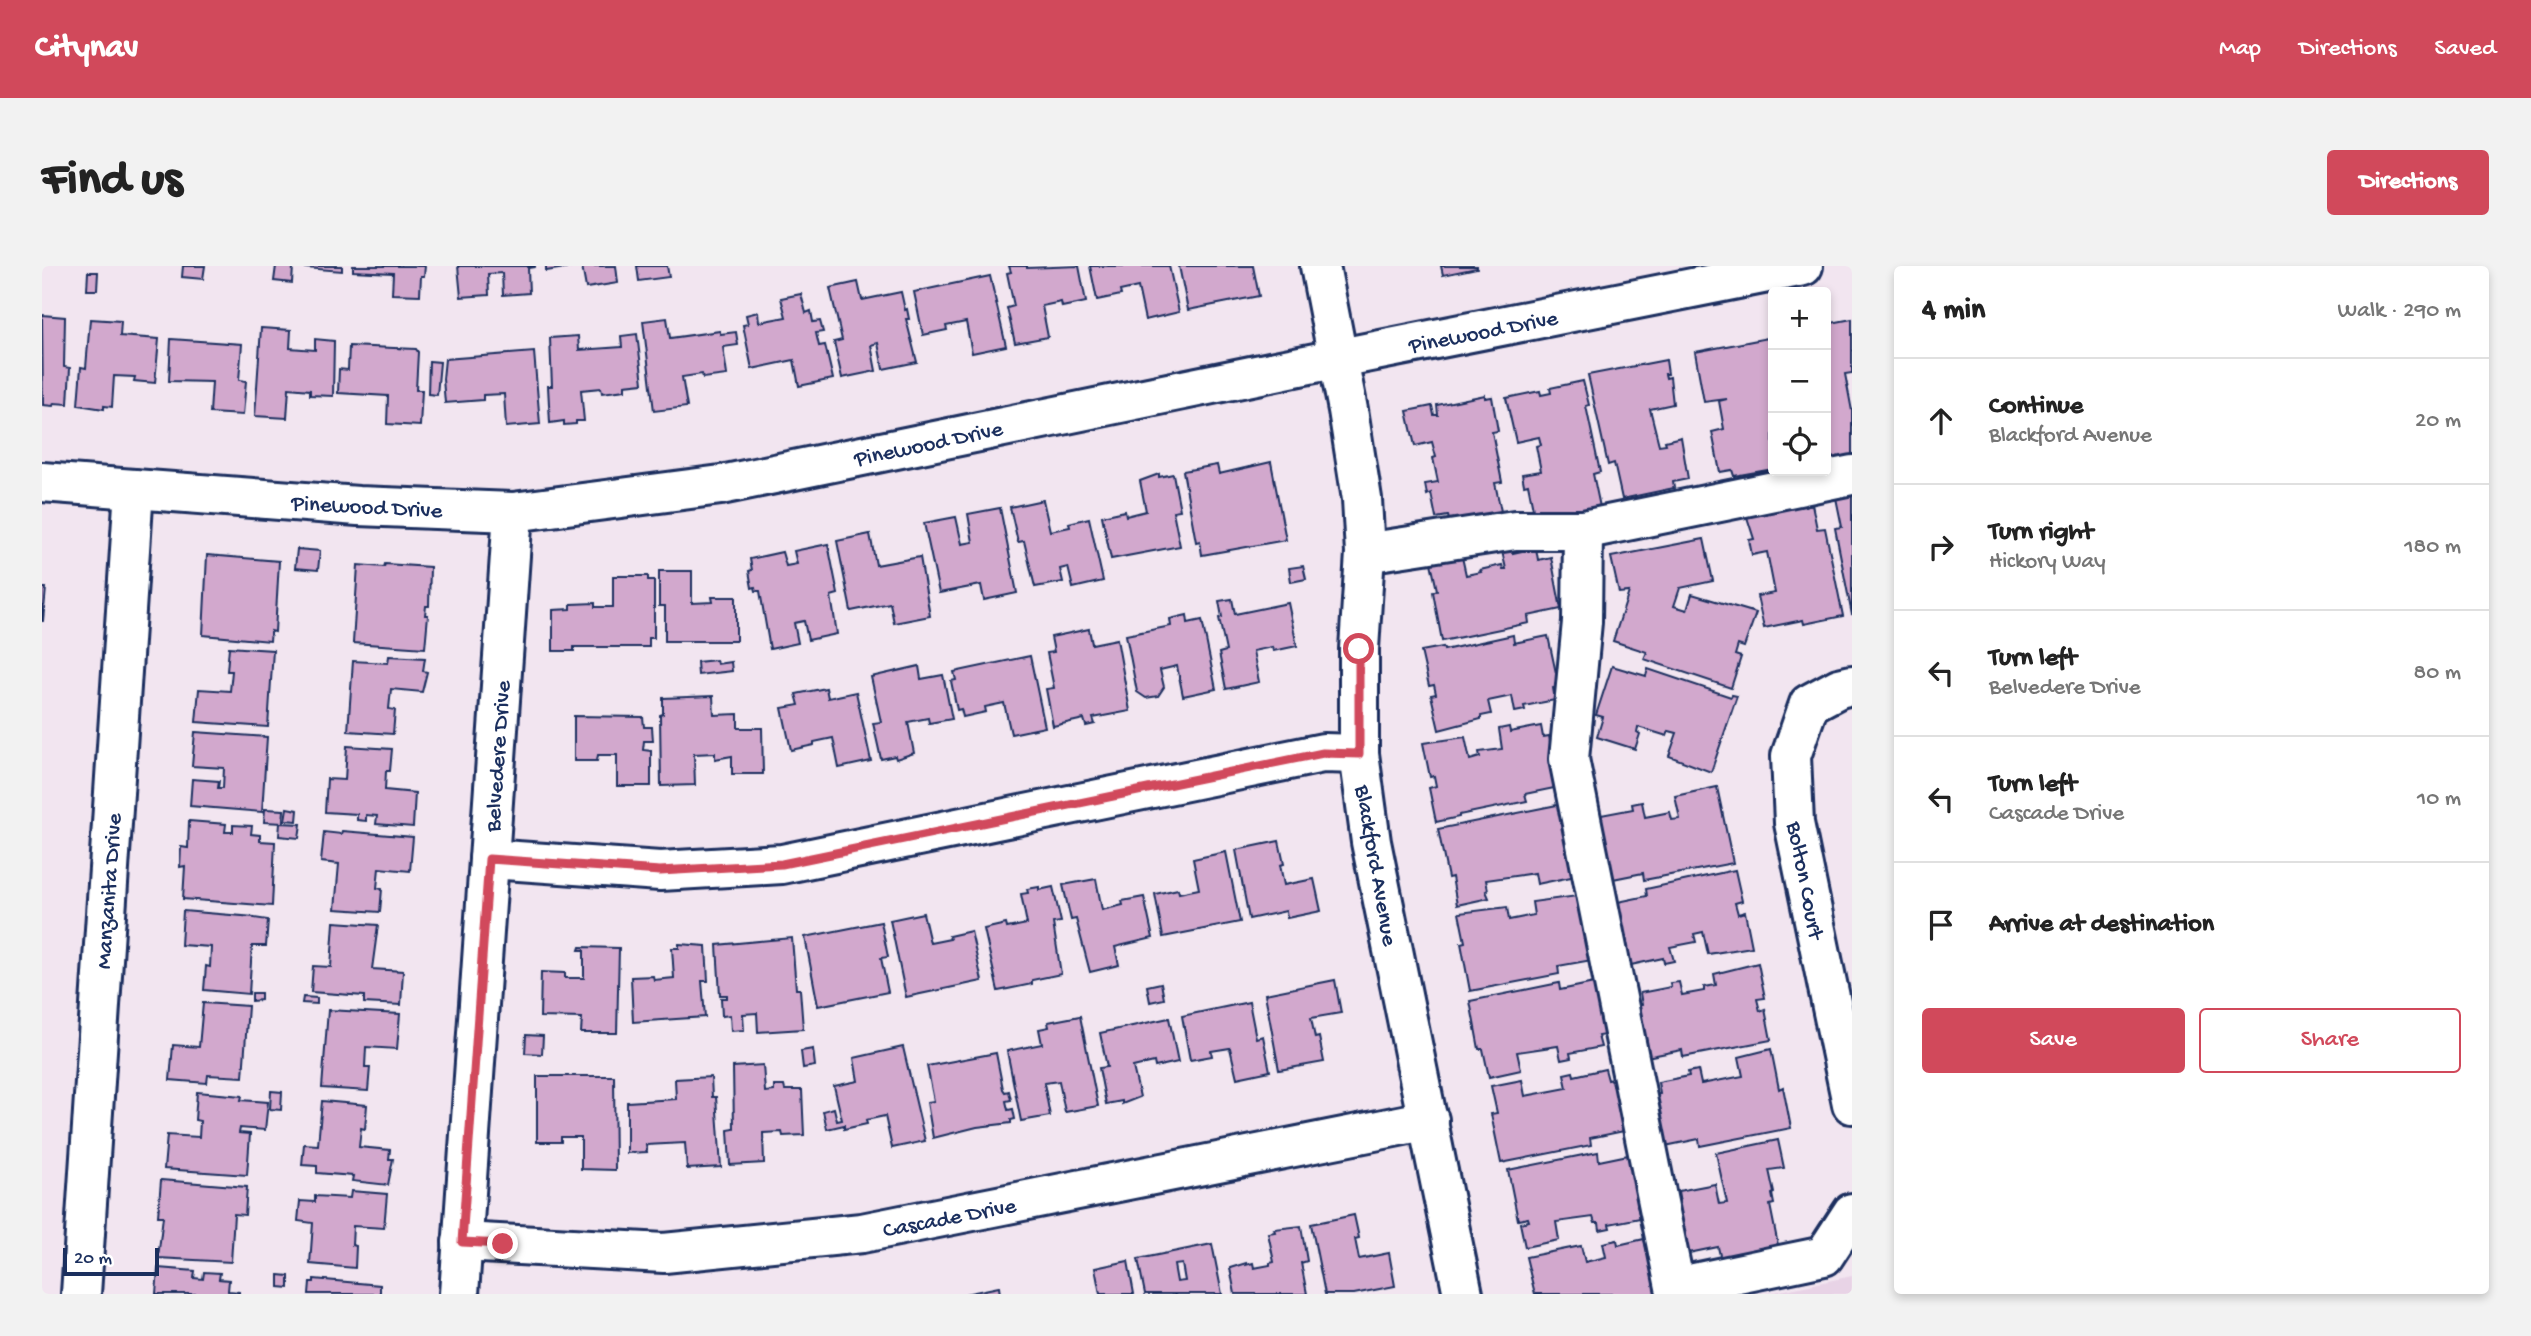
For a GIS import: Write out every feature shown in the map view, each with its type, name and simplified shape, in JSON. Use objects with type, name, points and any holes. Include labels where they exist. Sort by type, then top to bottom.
[{"type":"street","name":"Blackford Avenue","points":[[1320,266],[1362,499],[1365,553],[1359,649],[1359,754],[1371,842],[1463,1294]]},
{"type":"street","name":"Pinewood Drive","points":[[42,482],[358,506],[513,512],[721,485],[1338,359],[1710,275],[1803,266]]},
{"type":"street","points":[[1365,553],[1515,530],[1583,530],[1852,475]]},
{"type":"street","name":"Manzanita Drive","points":[[81,1294],[134,489]]},
{"type":"street","name":"Belvedere Drive","points":[[459,1294],[513,512]]},
{"type":"street","points":[[1583,530],[1582,622],[1569,759],[1675,1287],[1824,1256],[1852,1213]]},
{"type":"street","name":"Bolton Court","points":[[1852,685],[1839,688],[1809,704],[1791,757],[1794,823],[1852,1104]]},
{"type":"street","points":[[489,859],[660,871],[782,864],[1323,753],[1359,754]]},
{"type":"street","name":"Cascade Drive","points":[[462,1242],[664,1253],[862,1233],[1429,1119]]},
{"type":"shaded area","points":[[1852,1276],[1852,1294],[1766,1294]]},
{"type":"building","points":[[183,266],[205,266],[203,279],[182,277]]},
{"type":"building","points":[[276,266],[342,266],[342,271],[293,267],[292,283],[274,281]]},
{"type":"building","points":[[353,266],[425,266],[424,276],[421,276],[420,295],[392,294],[393,273],[353,271]]},
{"type":"building","points":[[458,266],[535,267],[528,268],[529,293],[503,295],[502,273],[488,274],[489,295],[461,297]]},
{"type":"building","points":[[546,266],[577,266],[546,271]]},
{"type":"building","points":[[582,266],[616,266],[618,283],[586,288]]},
{"type":"building","points":[[637,266],[667,266],[669,277],[639,281]]},
{"type":"building","points":[[1009,266],[1079,266],[1086,302],[1062,307],[1061,302],[1042,306],[1048,337],[1015,343],[1007,308],[1014,306],[1007,273],[1011,272]]},
{"type":"building","points":[[1090,266],[1169,266],[1179,312],[1145,320],[1138,287],[1120,291],[1121,295],[1097,300]]},
{"type":"building","points":[[1179,266],[1253,266],[1259,296],[1188,310]]},
{"type":"building","points":[[1441,266],[1477,266],[1477,268],[1443,275]]},
{"type":"building","points":[[88,272],[98,272],[97,290],[87,290]]},
{"type":"building","points":[[990,276],[1006,346],[972,353],[966,322],[946,326],[947,330],[923,335],[914,292]]},
{"type":"building","points":[[858,282],[862,300],[901,292],[917,362],[883,369],[878,343],[871,345],[876,371],[842,378],[834,342],[842,340],[830,288]]},
{"type":"building","points":[[801,294],[806,313],[811,311],[813,322],[820,321],[823,332],[816,333],[819,346],[825,345],[833,379],[799,386],[794,360],[752,369],[743,325],[748,324],[746,315],[758,312],[759,322],[786,317],[781,298]]},
{"type":"building","points":[[42,315],[65,317],[64,367],[70,368],[68,404],[43,405]]},
{"type":"building","points":[[667,318],[670,338],[720,331],[720,334],[736,332],[738,345],[723,347],[727,375],[703,378],[702,374],[682,377],[687,407],[654,411],[643,321]]},
{"type":"building","points":[[90,319],[121,321],[120,336],[159,339],[155,383],[134,381],[135,377],[114,376],[112,407],[104,406],[104,409],[78,405],[81,367],[86,368]]},
{"type":"building","points":[[1852,319],[1852,373],[1845,374],[1852,411],[1852,458],[1831,462],[1831,350],[1831,323]]},
{"type":"building","points":[[261,328],[291,330],[290,348],[315,350],[315,339],[334,341],[333,396],[310,395],[310,390],[289,388],[287,418],[255,416]]},
{"type":"building","points":[[637,334],[643,383],[625,385],[625,390],[602,393],[601,388],[581,390],[584,421],[564,425],[564,421],[550,423],[550,338],[578,336],[579,350],[622,347],[621,336]]},
{"type":"building","points":[[1768,338],[1768,470],[1734,476],[1732,470],[1720,472],[1712,432],[1724,429],[1719,401],[1727,399],[1704,402],[1695,352]]},
{"type":"building","points":[[171,339],[242,344],[239,380],[246,381],[243,415],[210,413],[212,382],[169,381]]},
{"type":"building","points":[[349,346],[416,349],[416,390],[422,390],[420,426],[387,424],[388,396],[338,393],[339,369],[348,370]]},
{"type":"building","points":[[534,352],[540,424],[506,427],[504,394],[483,395],[483,400],[445,403],[445,359]]},
{"type":"building","points":[[1666,360],[1668,374],[1665,374],[1666,378],[1670,377],[1673,404],[1650,409],[1659,445],[1681,437],[1688,479],[1673,482],[1674,488],[1622,499],[1614,463],[1608,465],[1588,375]]},
{"type":"building","points":[[429,361],[440,362],[437,395],[428,394]]},
{"type":"building","points":[[1583,381],[1600,472],[1593,474],[1600,507],[1549,520],[1534,514],[1528,484],[1524,485],[1522,474],[1541,471],[1536,446],[1541,445],[1539,437],[1516,442],[1506,398],[1540,391],[1541,395],[1551,393],[1550,388]]},
{"type":"building","points":[[1485,395],[1485,398],[1492,397],[1498,431],[1492,432],[1502,482],[1495,483],[1502,516],[1451,527],[1448,516],[1436,518],[1431,493],[1427,495],[1425,484],[1438,482],[1432,442],[1415,446],[1407,411],[1432,406],[1434,415],[1438,415],[1437,405]]},
{"type":"building","points":[[1271,462],[1286,540],[1202,555],[1200,541],[1196,542],[1183,471],[1217,465],[1219,474]]},
{"type":"building","points":[[1159,474],[1159,477],[1173,474],[1180,510],[1173,511],[1180,546],[1111,559],[1102,516],[1125,511],[1126,516],[1146,511],[1140,481]]},
{"type":"building","points":[[1852,489],[1852,615],[1835,528],[1842,527],[1835,493]]},
{"type":"building","points":[[1810,494],[1817,529],[1825,528],[1843,616],[1764,628],[1757,596],[1775,593],[1767,552],[1752,555],[1749,540],[1754,539],[1746,514]]},
{"type":"building","points":[[1043,500],[1050,531],[1070,527],[1069,523],[1089,518],[1103,581],[1073,588],[1068,567],[1060,569],[1063,582],[1035,587],[1024,541],[1018,542],[1010,507]]},
{"type":"building","points":[[1000,508],[1017,593],[984,600],[981,585],[939,593],[924,523],[956,517],[962,544],[973,542],[968,514]]},
{"type":"building","points":[[870,534],[876,565],[920,557],[930,616],[894,623],[890,603],[851,611],[837,541]]},
{"type":"building","points":[[1704,539],[1713,581],[1680,588],[1674,606],[1687,610],[1692,594],[1756,613],[1744,647],[1738,645],[1735,655],[1741,657],[1731,688],[1644,659],[1647,652],[1613,641],[1629,592],[1619,593],[1611,557]]},
{"type":"building","points":[[828,544],[838,594],[831,596],[837,634],[808,640],[804,621],[794,623],[798,643],[770,649],[760,591],[752,588],[750,559],[782,552],[786,566],[797,564],[794,551]]},
{"type":"building","points":[[1536,548],[1538,560],[1551,557],[1561,609],[1528,616],[1529,623],[1442,641],[1433,592],[1437,590],[1431,563],[1462,557],[1466,575],[1502,565],[1503,569],[1506,569],[1502,551],[1513,549],[1513,553]]},
{"type":"building","points":[[297,549],[320,551],[318,570],[295,568]]},
{"type":"building","points":[[207,555],[279,561],[275,632],[271,631],[270,641],[203,635]]},
{"type":"building","points":[[385,564],[430,567],[425,648],[353,643],[358,565],[384,567]]},
{"type":"building","points":[[1303,566],[1306,579],[1291,582],[1289,568]]},
{"type":"building","points":[[659,571],[692,571],[692,603],[713,602],[712,597],[736,597],[736,641],[665,641],[665,606],[659,606]]},
{"type":"building","points":[[613,576],[648,576],[648,580],[654,580],[654,638],[649,638],[649,647],[574,647],[574,651],[553,651],[553,610],[571,609],[571,604],[595,603],[595,607],[613,607]]},
{"type":"building","points":[[42,588],[46,588],[43,621],[42,621]]},
{"type":"building","points":[[1232,599],[1235,614],[1288,603],[1297,646],[1273,651],[1272,647],[1253,651],[1259,682],[1226,689],[1219,653],[1226,651],[1219,618],[1222,617],[1219,601]]},
{"type":"building","points":[[1187,615],[1188,623],[1202,620],[1216,689],[1183,696],[1177,666],[1160,670],[1164,687],[1158,696],[1146,698],[1137,692],[1126,635],[1171,626],[1170,619]]},
{"type":"building","points":[[1089,629],[1092,644],[1117,639],[1130,711],[1093,718],[1095,724],[1086,726],[1084,719],[1053,726],[1046,689],[1054,688],[1047,653],[1054,652],[1051,637]]},
{"type":"building","points":[[1513,635],[1514,643],[1548,636],[1559,687],[1553,688],[1555,700],[1524,706],[1525,710],[1515,712],[1512,696],[1488,701],[1491,714],[1439,730],[1431,695],[1436,694],[1434,685],[1429,686],[1421,651],[1443,647],[1444,650]]},
{"type":"building","points":[[229,647],[273,650],[268,727],[196,722],[199,689],[230,691],[232,671],[227,671]]},
{"type":"building","points":[[389,656],[425,658],[423,671],[427,672],[422,692],[391,689],[389,709],[395,710],[393,734],[348,731],[353,661],[388,663]]},
{"type":"building","points":[[1030,656],[1045,727],[1011,734],[1004,703],[985,707],[986,712],[963,717],[961,709],[957,710],[951,681],[956,680],[954,672]]},
{"type":"building","points":[[716,660],[717,664],[731,662],[732,671],[698,675],[697,662]]},
{"type":"building","points":[[919,666],[921,679],[943,675],[952,719],[929,723],[928,718],[908,722],[914,753],[896,759],[895,756],[881,759],[873,723],[881,722],[871,677]]},
{"type":"building","points":[[1612,666],[1646,676],[1648,669],[1731,697],[1737,696],[1711,772],[1669,756],[1677,733],[1669,731],[1667,736],[1638,727],[1637,732],[1640,734],[1635,749],[1597,737],[1603,717],[1596,715]]},
{"type":"building","points":[[826,688],[828,698],[856,692],[871,761],[839,768],[833,738],[791,750],[782,708],[799,705],[796,694]]},
{"type":"building","points":[[713,696],[714,715],[738,714],[738,728],[762,728],[763,774],[732,774],[732,756],[715,759],[715,753],[694,754],[695,785],[661,786],[660,715],[663,714],[663,698]]},
{"type":"building","points":[[574,716],[643,717],[644,727],[652,727],[653,741],[644,741],[643,750],[651,751],[651,786],[617,786],[617,755],[598,755],[597,761],[574,761]]},
{"type":"building","points":[[1541,726],[1543,737],[1549,736],[1559,787],[1525,794],[1527,801],[1436,822],[1429,788],[1436,786],[1434,776],[1430,777],[1423,743],[1465,737],[1470,760],[1480,757],[1479,752],[1502,749],[1499,729],[1509,727],[1510,732]]},
{"type":"building","points":[[195,732],[267,737],[262,812],[190,806],[192,779],[219,781],[218,788],[223,788],[224,768],[192,766]]},
{"type":"building","points":[[347,746],[392,749],[390,771],[386,771],[385,790],[415,793],[413,827],[376,824],[377,816],[366,815],[366,821],[357,820],[357,814],[325,812],[327,779],[345,780]]},
{"type":"building","points":[[1717,787],[1733,863],[1644,880],[1643,873],[1608,880],[1598,828],[1603,826],[1601,815],[1633,809],[1632,804],[1642,802],[1645,817],[1670,812],[1672,820],[1680,819],[1675,796]]},
{"type":"building","points":[[1562,804],[1576,876],[1537,884],[1535,873],[1486,880],[1489,898],[1457,905],[1452,877],[1448,878],[1438,829]]},
{"type":"building","points":[[287,808],[298,810],[297,821],[285,820]]},
{"type":"building","points":[[265,809],[284,810],[283,823],[264,822]]},
{"type":"building","points":[[189,821],[226,824],[225,832],[233,832],[233,825],[252,826],[251,834],[260,835],[260,841],[275,842],[272,906],[183,899],[185,866],[180,867],[181,847],[188,848]]},
{"type":"building","points":[[280,823],[301,824],[299,838],[279,836]]},
{"type":"building","points":[[342,831],[413,837],[410,871],[379,868],[377,888],[382,889],[380,912],[335,909],[339,864],[321,862],[324,832],[341,834]]},
{"type":"building","points":[[1279,841],[1284,864],[1280,865],[1284,885],[1314,879],[1321,911],[1287,918],[1286,911],[1249,919],[1236,850]]},
{"type":"building","points":[[1226,852],[1240,922],[1163,937],[1155,894],[1178,889],[1179,893],[1199,889],[1193,859]]},
{"type":"building","points":[[1735,870],[1742,901],[1735,903],[1738,914],[1745,912],[1752,947],[1708,954],[1703,932],[1694,934],[1696,942],[1670,947],[1674,961],[1664,963],[1663,958],[1631,965],[1629,953],[1624,954],[1613,903],[1647,896],[1646,889]]},
{"type":"building","points":[[1096,879],[1102,910],[1123,905],[1122,901],[1144,897],[1153,938],[1115,947],[1119,965],[1090,972],[1076,919],[1071,920],[1063,885]]},
{"type":"building","points":[[1039,887],[1039,890],[1053,887],[1061,922],[1053,923],[1061,974],[998,991],[984,929],[1006,924],[1007,928],[1027,924],[1021,894],[1028,893],[1027,889]]},
{"type":"building","points":[[1577,896],[1579,908],[1582,908],[1592,960],[1558,966],[1559,974],[1470,991],[1461,943],[1465,942],[1459,913],[1507,907],[1509,920],[1534,915],[1532,902]]},
{"type":"building","points":[[183,911],[268,920],[266,946],[252,946],[249,994],[204,990],[206,966],[210,967],[211,947],[181,945]]},
{"type":"building","points":[[923,913],[930,943],[971,931],[982,981],[906,997],[890,920]]},
{"type":"building","points":[[334,922],[378,925],[372,969],[403,971],[401,1005],[364,1003],[364,996],[311,992],[313,966],[331,967]]},
{"type":"building","points":[[881,922],[888,957],[881,958],[888,992],[818,1006],[805,937]]},
{"type":"building","points":[[792,938],[796,989],[800,989],[803,1029],[758,1032],[757,1013],[743,1014],[744,1030],[731,1031],[730,1015],[722,1016],[721,998],[727,998],[727,995],[720,995],[717,945]]},
{"type":"building","points":[[679,944],[706,946],[708,981],[702,981],[705,1017],[633,1022],[631,977],[653,976],[654,980],[674,978],[672,948],[679,948]]},
{"type":"building","points":[[580,947],[619,948],[617,1033],[581,1033],[582,1018],[540,1017],[541,972],[565,973],[565,978],[584,978],[584,950],[579,950]]},
{"type":"building","points":[[1758,963],[1765,998],[1757,999],[1760,1011],[1765,1009],[1771,1040],[1683,1057],[1682,1050],[1646,1057],[1636,1006],[1642,1005],[1640,993],[1671,987],[1670,983],[1679,982],[1682,995],[1704,991],[1704,987],[1716,985],[1714,974]]},
{"type":"building","points":[[1335,980],[1341,1013],[1311,1018],[1315,1038],[1319,1037],[1324,1062],[1279,1070],[1265,994]]},
{"type":"building","points":[[1161,983],[1164,999],[1150,1002],[1147,986]]},
{"type":"building","points":[[1559,983],[1560,990],[1594,983],[1605,1035],[1598,1036],[1601,1047],[1570,1053],[1571,1058],[1561,1060],[1558,1046],[1517,1052],[1521,1070],[1489,1077],[1483,1049],[1479,1049],[1470,1001]]},
{"type":"building","points":[[252,993],[261,993],[261,1000],[252,1001]]},
{"type":"building","points":[[303,997],[317,998],[317,1004],[302,1003]]},
{"type":"building","points":[[1249,1002],[1256,1038],[1263,1036],[1270,1071],[1237,1078],[1230,1048],[1211,1051],[1212,1056],[1190,1060],[1182,1016]]},
{"type":"building","points":[[203,1003],[248,1006],[243,1077],[208,1075],[207,1083],[170,1080],[173,1045],[199,1047]]},
{"type":"building","points":[[328,1010],[400,1014],[397,1049],[366,1047],[365,1067],[370,1067],[368,1091],[322,1088]]},
{"type":"building","points":[[1080,1016],[1098,1106],[1065,1112],[1059,1081],[1044,1083],[1050,1116],[1021,1121],[1007,1051],[1042,1044],[1039,1029],[1049,1027],[1048,1022]]},
{"type":"building","points":[[1169,1018],[1178,1062],[1155,1067],[1154,1062],[1133,1067],[1140,1097],[1122,1104],[1122,1101],[1106,1104],[1099,1068],[1107,1067],[1100,1033]]},
{"type":"building","points":[[526,1035],[543,1036],[542,1054],[525,1053]]},
{"type":"building","points":[[903,1047],[925,1141],[892,1148],[885,1116],[866,1120],[867,1124],[844,1129],[844,1125],[827,1129],[823,1111],[834,1108],[837,1121],[842,1120],[834,1086],[858,1081],[854,1058]]},
{"type":"building","points":[[813,1049],[815,1066],[803,1068],[801,1051]]},
{"type":"building","points":[[1771,1049],[1779,1089],[1783,1087],[1791,1128],[1700,1146],[1699,1139],[1665,1146],[1654,1095],[1660,1094],[1658,1082],[1689,1076],[1688,1072],[1698,1070],[1701,1084],[1743,1076],[1739,1057]]},
{"type":"building","points":[[996,1053],[1003,1089],[1005,1092],[1009,1091],[1011,1100],[1006,1101],[1008,1110],[1013,1109],[1015,1119],[1011,1120],[1011,1123],[977,1127],[933,1138],[927,1102],[934,1101],[927,1066]]},
{"type":"building","points":[[763,1065],[765,1092],[774,1091],[774,1086],[784,1086],[785,1090],[802,1090],[804,1135],[763,1133],[764,1163],[730,1165],[728,1130],[734,1129],[733,1067]]},
{"type":"building","points":[[1605,1069],[1608,1080],[1613,1079],[1624,1131],[1590,1138],[1591,1145],[1501,1163],[1491,1114],[1497,1113],[1491,1086],[1522,1080],[1525,1096],[1567,1088],[1564,1074],[1573,1072],[1574,1076]]},
{"type":"building","points":[[537,1076],[614,1076],[615,1170],[581,1169],[581,1137],[561,1137],[561,1142],[537,1142]]},
{"type":"building","points":[[711,1077],[712,1097],[716,1097],[721,1167],[687,1169],[685,1143],[646,1145],[647,1152],[627,1153],[627,1102],[676,1099],[675,1079]]},
{"type":"building","points":[[271,1091],[282,1092],[281,1110],[270,1109]]},
{"type":"building","points":[[197,1092],[242,1096],[241,1100],[268,1102],[265,1130],[240,1128],[239,1133],[250,1134],[247,1175],[164,1169],[167,1135],[199,1137],[200,1121],[195,1120]]},
{"type":"building","points":[[322,1101],[367,1105],[365,1129],[361,1128],[359,1147],[390,1150],[389,1159],[393,1159],[388,1185],[352,1181],[353,1176],[317,1173],[317,1166],[302,1165],[304,1144],[318,1145]]},
{"type":"building","points":[[1778,1140],[1784,1168],[1769,1170],[1774,1193],[1774,1204],[1770,1205],[1778,1245],[1761,1249],[1762,1255],[1722,1264],[1718,1247],[1684,1254],[1674,1204],[1680,1203],[1678,1191],[1715,1184],[1719,1204],[1727,1203],[1716,1153]]},
{"type":"building","points":[[1598,1152],[1599,1161],[1633,1154],[1644,1204],[1637,1206],[1640,1218],[1609,1224],[1610,1228],[1600,1230],[1599,1223],[1595,1223],[1593,1217],[1556,1222],[1559,1240],[1525,1247],[1520,1223],[1529,1221],[1528,1218],[1518,1220],[1508,1170]]},
{"type":"building","points":[[161,1180],[247,1187],[245,1215],[234,1214],[231,1262],[158,1258],[163,1216],[158,1216]]},
{"type":"building","points":[[351,1191],[387,1194],[384,1228],[353,1226],[355,1268],[310,1264],[313,1223],[298,1221],[300,1201],[315,1202],[315,1196],[350,1198]]},
{"type":"building","points":[[1354,1215],[1359,1238],[1355,1239],[1359,1259],[1389,1253],[1395,1286],[1354,1294],[1325,1294],[1311,1224]]},
{"type":"building","points":[[1301,1226],[1307,1261],[1301,1263],[1307,1294],[1235,1294],[1230,1268],[1246,1263],[1253,1263],[1254,1268],[1270,1265],[1274,1262],[1268,1233],[1275,1232],[1274,1229]]},
{"type":"building","points":[[1644,1239],[1647,1251],[1653,1250],[1662,1294],[1535,1294],[1526,1257],[1581,1246],[1585,1262],[1606,1257],[1603,1243],[1617,1240],[1618,1245]]},
{"type":"building","points":[[1212,1244],[1222,1294],[1145,1294],[1138,1259]],"holes":[[[1182,1264],[1185,1281],[1177,1282],[1174,1265]]]},
{"type":"building","points":[[1128,1261],[1134,1294],[1100,1294],[1095,1268]]},
{"type":"building","points":[[158,1268],[195,1271],[194,1278],[203,1279],[204,1272],[220,1273],[219,1279],[229,1280],[228,1291],[239,1294],[156,1294]]},
{"type":"building","points":[[279,1275],[289,1276],[289,1288],[279,1287]]},
{"type":"building","points":[[314,1279],[380,1285],[380,1294],[309,1294],[310,1282],[314,1282]]},
{"type":"building","points":[[999,1287],[1000,1294],[965,1294]]},
{"type":"route","points":[[503,1244],[462,1242],[489,859],[660,871],[782,864],[1323,753],[1359,754],[1359,649]]}]
